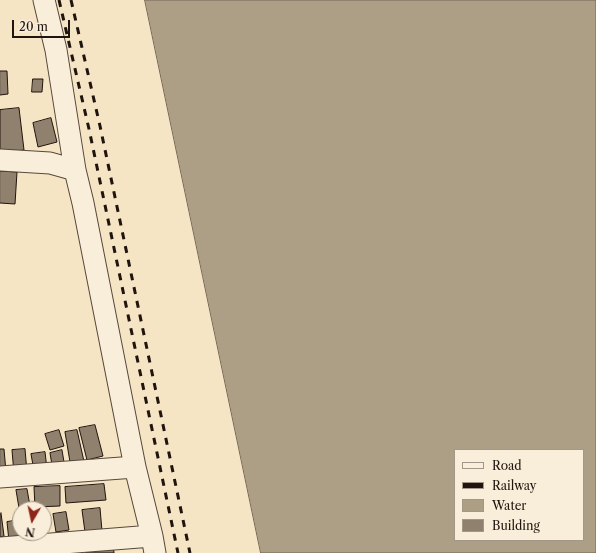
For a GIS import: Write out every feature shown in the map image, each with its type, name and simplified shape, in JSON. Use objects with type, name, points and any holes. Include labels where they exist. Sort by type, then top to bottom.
[{"type":"street","points":[[0,548],[154,544],[135,467],[83,203],[75,170],[56,50],[44,0]]},
{"type":"street","points":[[0,160],[50,163],[75,170]]},
{"type":"street","points":[[0,477],[135,467]]},
{"type":"water","points":[[145,0],[596,0],[596,553],[261,553]]},
{"type":"building","points":[[0,71],[7,71],[8,94],[0,95]]},
{"type":"building","points":[[33,79],[43,79],[42,92],[32,92]]},
{"type":"building","points":[[19,108],[24,150],[0,153],[0,110]]},
{"type":"building","points":[[51,118],[57,142],[38,147],[33,123]]},
{"type":"building","points":[[0,171],[17,172],[15,204],[0,203]]},
{"type":"building","points":[[95,425],[103,456],[87,460],[79,428]]},
{"type":"building","points":[[59,430],[64,446],[50,450],[45,434]]},
{"type":"building","points":[[77,430],[85,466],[71,468],[65,432]]},
{"type":"building","points":[[0,449],[4,449],[6,472],[0,472]]},
{"type":"building","points":[[25,449],[27,472],[14,474],[12,450]]},
{"type":"building","points":[[62,450],[65,468],[53,471],[50,453]]},
{"type":"building","points":[[45,452],[47,469],[34,471],[31,454]]},
{"type":"building","points":[[104,484],[106,500],[66,503],[65,487]]},
{"type":"building","points":[[60,486],[60,506],[52,506],[52,501],[35,501],[34,487]]},
{"type":"building","points":[[27,489],[29,501],[18,501],[16,490]]},
{"type":"building","points":[[100,508],[102,531],[85,532],[82,510]]},
{"type":"building","points":[[66,512],[69,530],[56,532],[53,514]]},
{"type":"building","points":[[1,513],[4,536],[0,537],[0,514]]},
{"type":"building","points":[[12,521],[12,541],[9,541],[7,522]]},
{"type":"building","points":[[113,545],[114,553],[86,553],[86,549]]},
{"type":"railway","points":[[59,0],[89,129],[178,553]]},
{"type":"railway","points":[[71,0],[100,126],[190,553]]}]
